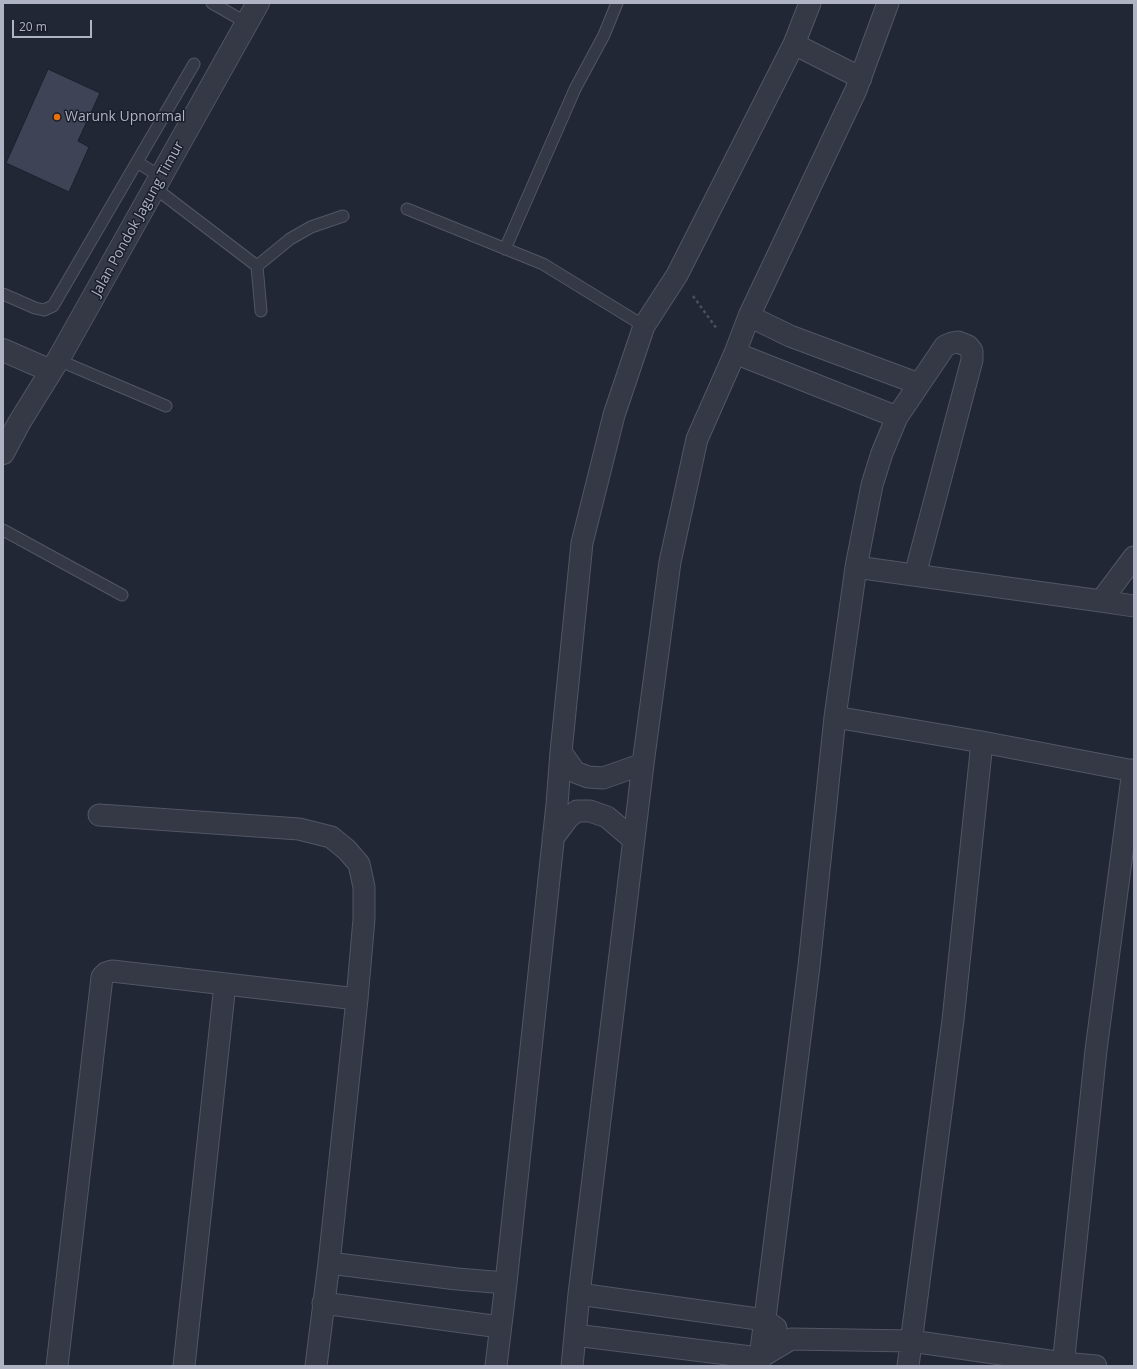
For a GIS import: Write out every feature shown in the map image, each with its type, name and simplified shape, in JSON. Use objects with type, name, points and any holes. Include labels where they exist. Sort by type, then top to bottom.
[{"type":"street","name":"Jalan Pondok Jagung Timur","points":[[3,453],[19,423],[54,366],[258,3]]},
{"type":"street","points":[[496,1366],[506,1283],[582,543],[614,415],[644,326],[677,275],[794,44],[810,3]]},
{"type":"street","points":[[572,1366],[579,1294],[643,764],[670,562],[697,439],[735,353],[749,316],[861,78],[888,3]]},
{"type":"street","points":[[794,44],[861,78]]},
{"type":"street","points":[[749,316],[790,336],[919,384]]},
{"type":"street","points":[[759,1362],[809,966],[835,717],[856,567],[872,486],[882,453],[897,417],[945,346],[958,342],[968,346],[972,351],[972,360],[915,574]]},
{"type":"street","points":[[3,350],[54,366]]},
{"type":"street","points":[[735,353],[897,417]]},
{"type":"street","points":[[1101,600],[1134,557]]},
{"type":"street","points":[[856,567],[1101,600],[1134,606]]},
{"type":"street","points":[[835,717],[1133,770],[1096,1050],[1063,1365]]},
{"type":"street","points":[[908,1366],[953,1020],[982,742]]},
{"type":"street","points":[[561,752],[575,772],[588,778],[603,778],[643,764]]},
{"type":"street","points":[[552,838],[568,818],[577,811],[590,811],[607,817],[634,840]]},
{"type":"street","points":[[99,815],[299,829],[331,837],[347,850],[359,864],[364,887],[364,920],[329,1263],[316,1366]]},
{"type":"street","points":[[57,1366],[102,977],[106,972],[112,971],[357,999]]},
{"type":"street","points":[[184,1366],[224,984]]},
{"type":"street","points":[[329,1263],[457,1279],[506,1283]]},
{"type":"street","points":[[579,1294],[765,1320],[791,1340]]},
{"type":"street","points":[[323,1304],[500,1326]]},
{"type":"street","points":[[575,1335],[759,1362],[791,1340],[911,1341],[1063,1365],[1096,1366]]},
{"type":"lane","points":[[212,3],[247,23]]},
{"type":"lane","points":[[505,249],[575,88],[604,35],[617,3]]},
{"type":"lane","points":[[3,294],[35,308],[44,310],[53,306],[194,64]]},
{"type":"lane","points":[[137,162],[158,182],[257,266],[261,311]]},
{"type":"lane","points":[[407,209],[543,264],[644,326]]},
{"type":"lane","points":[[257,266],[290,239],[311,227],[342,216]]},
{"type":"lane","points":[[54,366],[166,406]]},
{"type":"lane","points":[[3,530],[122,595]]},
{"type":"path","points":[[677,275],[735,353]]},
{"type":"building","name":"Warunk Upnormal","points":[[48,69],[100,93],[78,141],[89,147],[69,192],[6,163]]},
{"type":"place","name":"Warunk Upnormal","points":[[57,117]]}]
